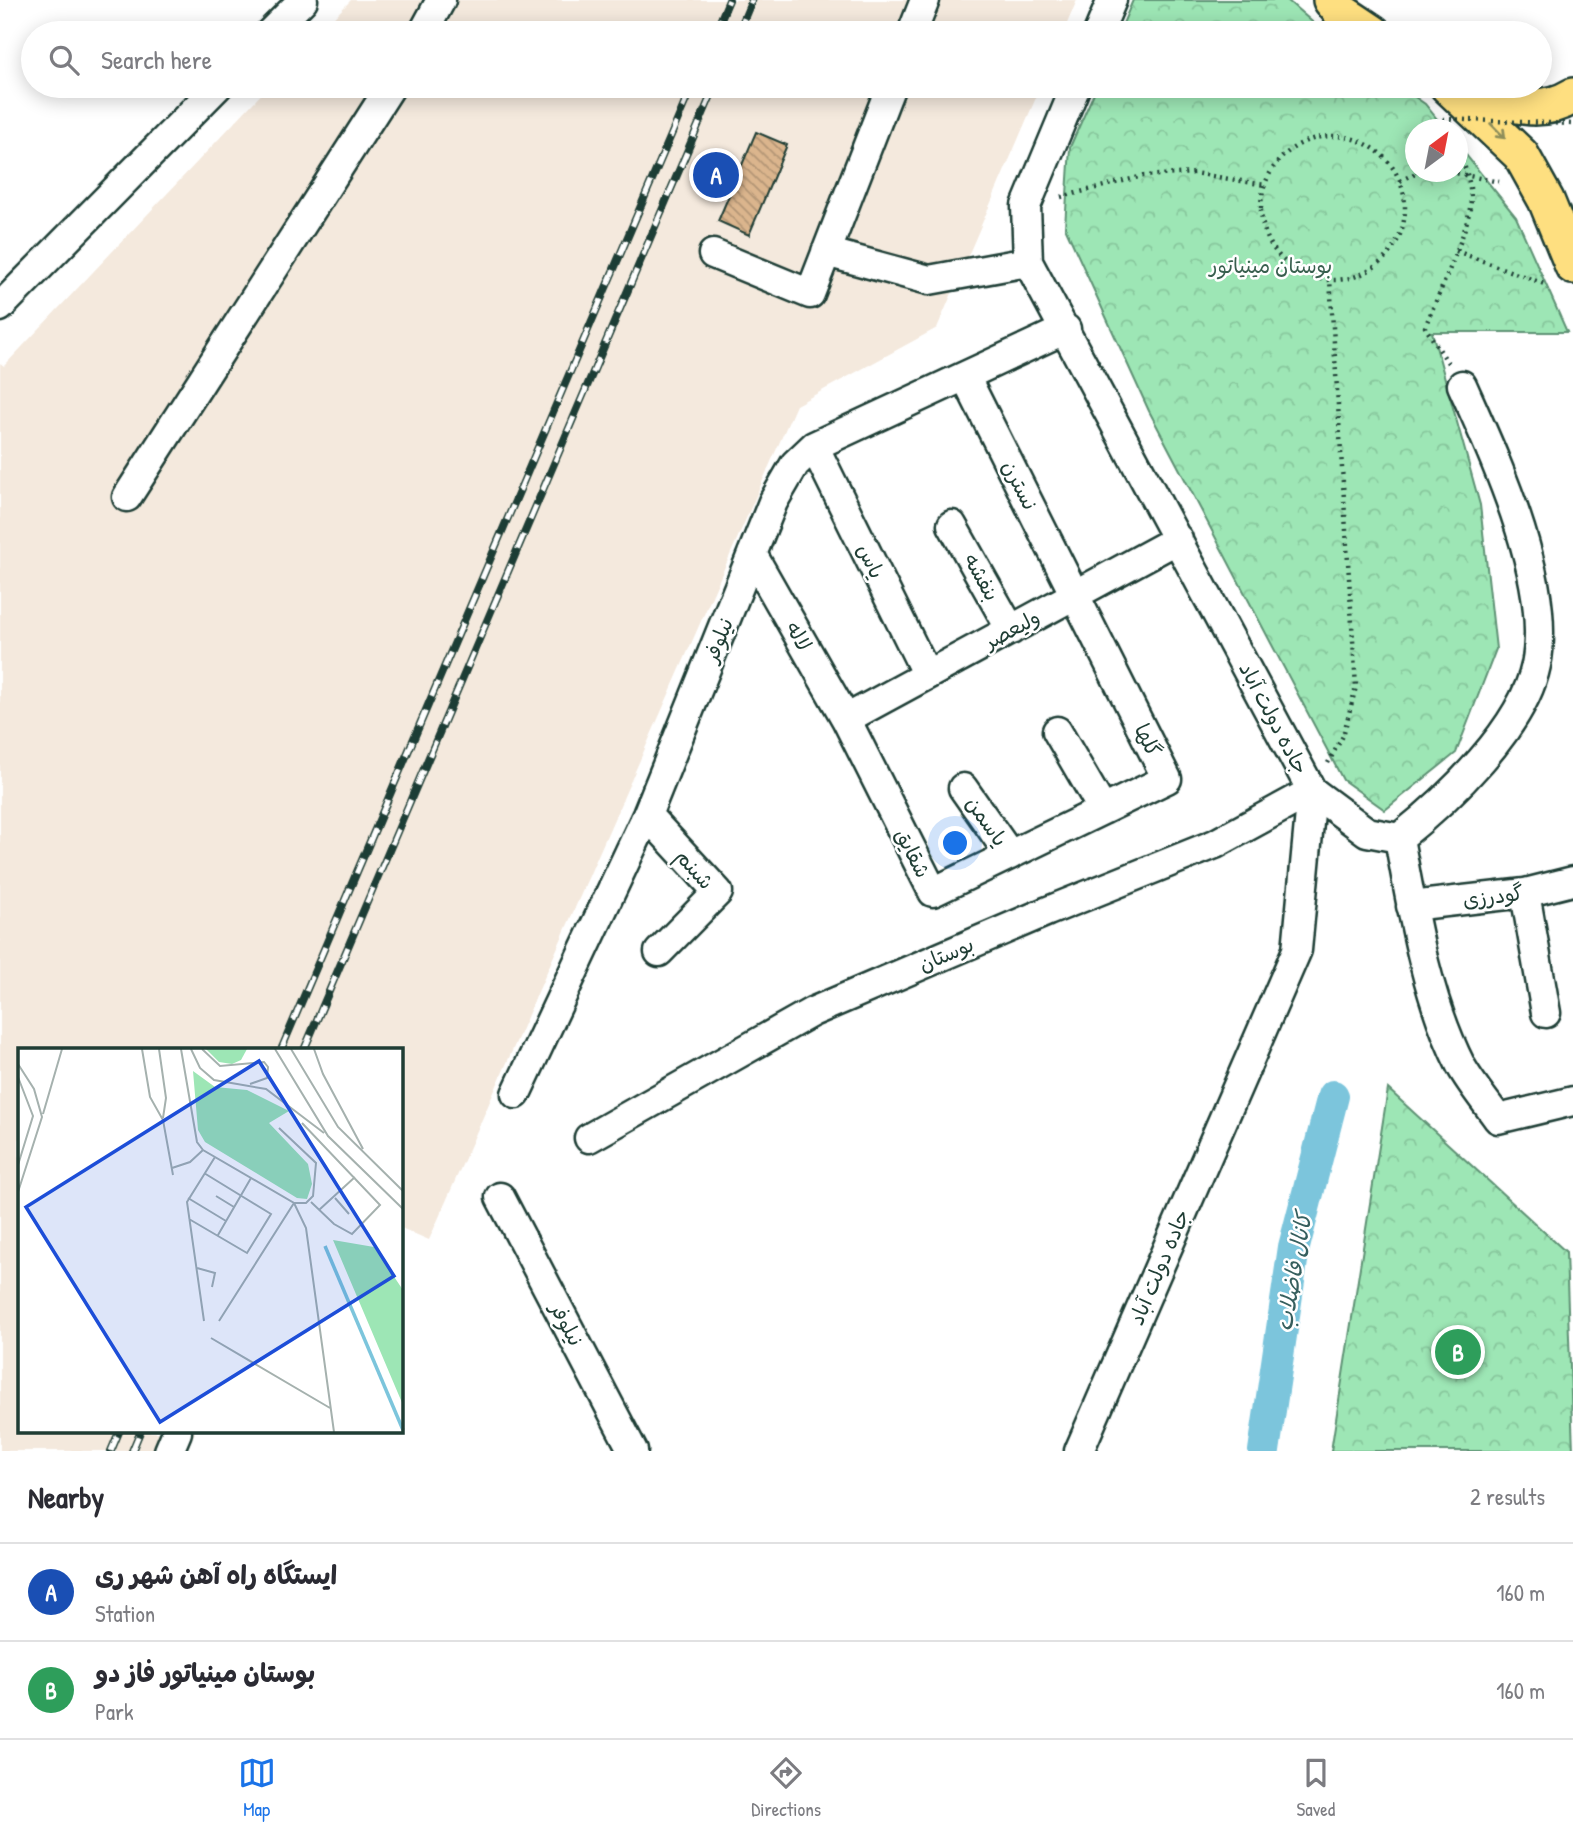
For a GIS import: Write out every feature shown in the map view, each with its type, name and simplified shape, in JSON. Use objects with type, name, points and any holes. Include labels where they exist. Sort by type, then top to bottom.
[{"type":"main road","points":[[1331,0],[1340,11],[1355,21]]},
{"type":"main road","points":[[1495,98],[1517,107],[1538,109],[1558,105],[1573,96]]},
{"type":"main road","points":[[1446,102],[1521,155],[1546,200],[1563,277]]},
{"type":"street","points":[[282,21],[303,0]]},
{"type":"street","points":[[430,21],[441,0]]},
{"type":"street","points":[[917,21],[925,0]]},
{"type":"street","points":[[1103,21],[1112,0]]},
{"type":"street","points":[[0,307],[206,98]]},
{"type":"street","points":[[127,497],[383,98]]},
{"type":"street","points":[[713,254],[810,294],[886,98]]},
{"type":"street","name":"جاده دولت آباد","points":[[1071,98],[1026,206],[1028,262],[1312,791],[1297,950],[1079,1451]]},
{"type":"street","points":[[826,252],[929,280],[1028,262]]},
{"type":"street","name":"نیلوفر","points":[[516,1094],[647,815],[773,502],[795,464],[814,446],[1066,329]]},
{"type":"street","name":"نسترن","points":[[965,376],[1075,595]]},
{"type":"street","points":[[1399,838],[1451,793],[1491,748],[1521,703],[1536,665],[1538,612],[1512,498],[1462,384]]},
{"type":"street","name":"یاس","points":[[814,446],[927,675]]},
{"type":"street","name":"بنفشه","points":[[952,524],[1011,630]]},
{"type":"street","name":"ولیعصر","points":[[846,719],[1178,539]]},
{"type":"street","name":"لاله","points":[[752,554],[846,719]]},
{"type":"street","name":"گلها","points":[[1075,595],[1167,779],[1103,810]]},
{"type":"street","name":"شقایق","points":[[846,719],[933,892],[1103,810]]},
{"type":"street","points":[[1058,731],[1103,810]]},
{"type":"street","name":"یاسمن","points":[[963,788],[1010,855]]},
{"type":"street","points":[[1312,791],[1367,832],[1399,838]]},
{"type":"street","name":"بوستان","points":[[589,1138],[812,1012],[1048,911],[1215,844],[1312,791]]},
{"type":"street","name":"شبنم","points":[[647,815],[718,892],[659,952]]},
{"type":"street","points":[[1399,838],[1411,906],[1440,1016],[1462,1068],[1498,1119],[1573,1101]]},
{"type":"street","name":"گودرزی","points":[[1411,906],[1525,893],[1573,881]]},
{"type":"street","points":[[1525,893],[1546,1013]]},
{"type":"street","name":"نیلوفر","points":[[500,1197],[633,1451]]},
{"type":"street","points":[[169,1451],[176,1434]]},
{"type":"path","points":[[1446,102],[1573,124]]},
{"type":"path","points":[[1323,136],[1347,137],[1369,146],[1388,161],[1400,181],[1405,204],[1402,228],[1392,249],[1375,267],[1354,277],[1330,280],[1307,275],[1286,263],[1271,245],[1262,223],[1261,199],[1265,185],[1281,157],[1301,143],[1323,136]]},
{"type":"path","points":[[1026,206],[1143,176],[1194,173],[1265,185]]},
{"type":"path","points":[[1462,384],[1425,327],[1456,251],[1471,201],[1468,174]]},
{"type":"path","points":[[1400,181],[1405,179]]},
{"type":"path","points":[[1456,251],[1563,277]]},
{"type":"path","points":[[1312,791],[1343,736],[1356,687],[1330,280]]},
{"type":"shaded area","points":[[351,0],[1077,0],[1068,21],[331,21]]},
{"type":"shaded area","points":[[258,98],[1036,98],[937,328],[796,405],[429,1240],[402,1228],[402,1048],[18,1048],[18,1434],[194,1434],[187,1451],[0,1451],[0,363],[4,366]]},
{"type":"green space","points":[[1133,0],[1287,0],[1311,21],[1124,21]]},
{"type":"green space","name":"بوستان مینیاتور","points":[[1092,98],[1416,98],[1437,119],[1405,119],[1405,182],[1468,182],[1468,157],[1516,217],[1567,332],[1432,332],[1480,505],[1496,649],[1456,753],[1385,810],[1343,780],[1149,411],[1065,227],[1070,147]]},
{"type":"green space","points":[[1388,1089],[1566,1252],[1573,1451],[1331,1451]]},
{"type":"building","points":[[756,132],[787,145],[749,235],[718,221]]},
{"type":"waterway","name":"کانال فاضلاب","points":[[1264,1451],[1294,1247],[1333,1096]]},
{"type":"railway","points":[[720,21],[729,0]]},
{"type":"railway","points":[[743,21],[752,0]]},
{"type":"railway","points":[[282,1048],[687,98]]},
{"type":"railway","points":[[305,1048],[710,98]]},
{"type":"railway","points":[[111,1451],[118,1434]]},
{"type":"railway","points":[[132,1451],[139,1434]]},
{"type":"place","name":"ایستگاه راه آهن شهر ری","points":[[716,175]]},
{"type":"place","name":"بوستان مینیاتور فاز دو","points":[[1458,1352]]}]
